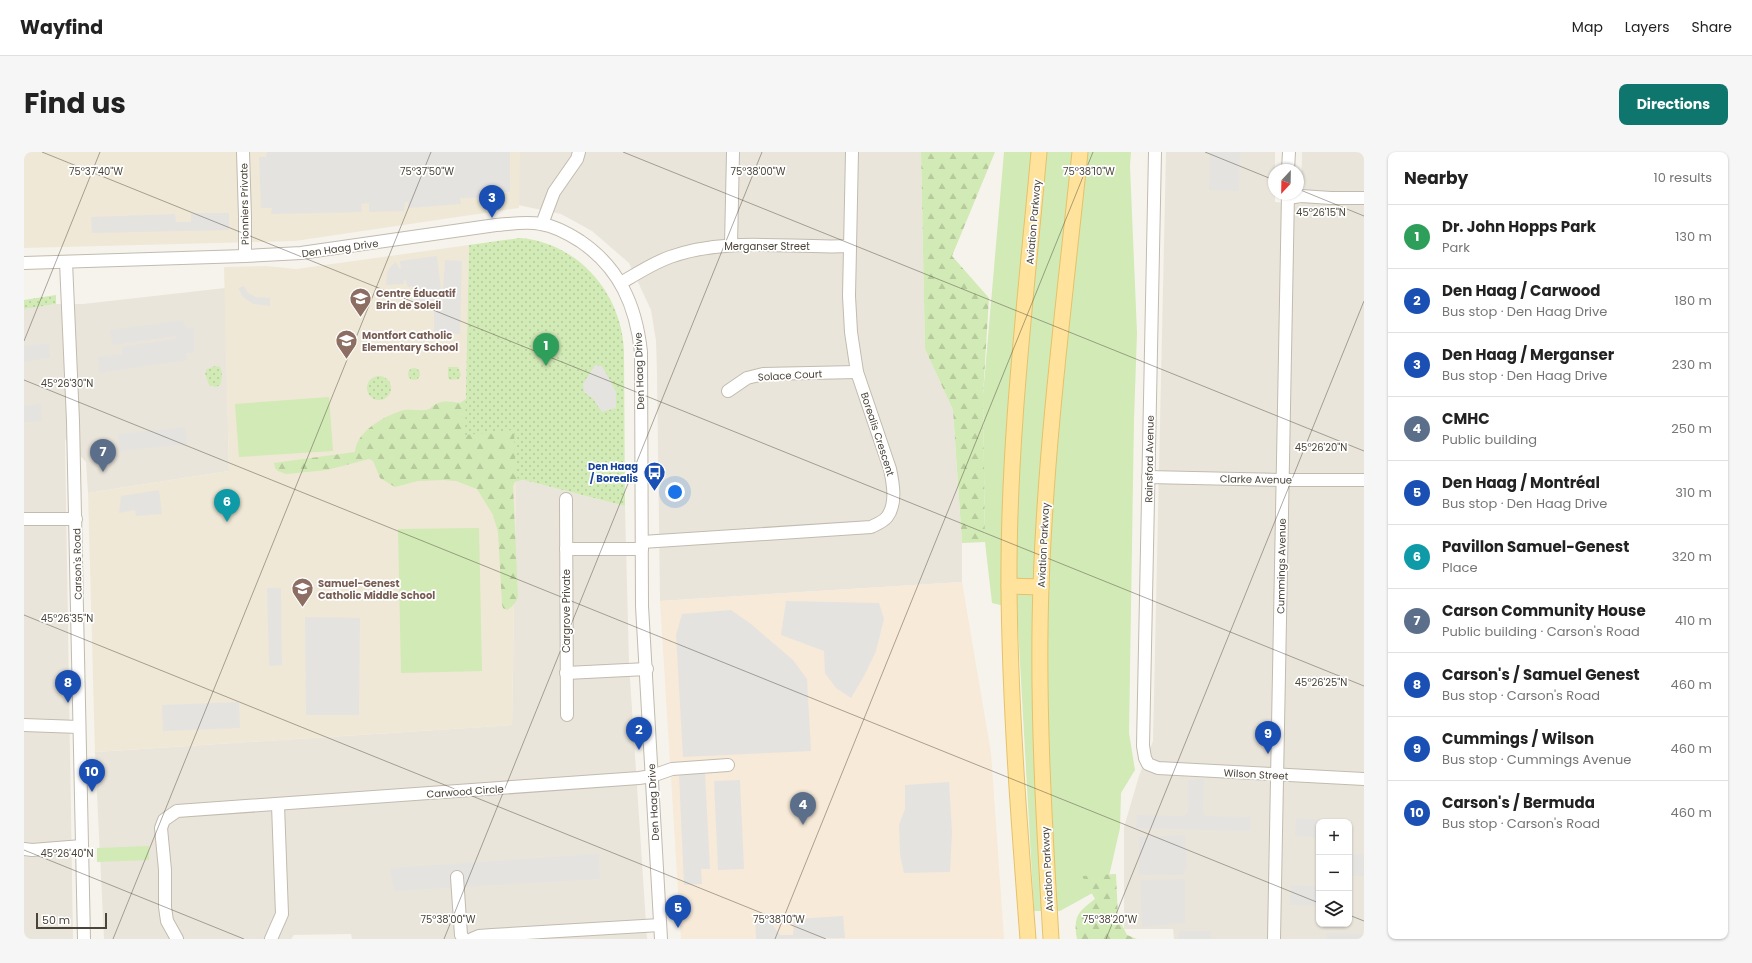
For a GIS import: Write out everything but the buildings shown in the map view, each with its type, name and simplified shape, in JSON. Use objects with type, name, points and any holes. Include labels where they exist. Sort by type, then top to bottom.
[{"type":"main road","name":"Aviation Parkway","points":[[1028,939],[1014,734],[1009,586],[1013,443],[1039,152]]},
{"type":"main road","name":"Aviation Parkway","points":[[1051,939],[1041,738],[1041,587],[1047,480],[1080,152]]},
{"type":"main road","points":[[1009,586],[1041,587]]},
{"type":"street","name":"Pionniers Private","points":[[243,152],[245,256]]},
{"type":"street","points":[[542,224],[554,192],[577,159],[578,152]]},
{"type":"street","points":[[731,245],[733,152]]},
{"type":"street","name":"Borealis Crescent","points":[[642,546],[871,527],[881,522],[888,516],[892,506],[892,481],[890,469],[857,372],[851,332],[849,296],[852,152]]},
{"type":"street","name":"Rainsford Avenue","points":[[1148,764],[1145,758],[1143,746],[1155,152]]},
{"type":"street","points":[[1288,164],[1289,152]]},
{"type":"street","points":[[1304,196],[1364,198]]},
{"type":"street","name":"Cummings Avenue","points":[[1274,939],[1288,200]]},
{"type":"street","name":"Den Haag Drive","points":[[24,263],[245,256],[312,252],[496,225],[528,222],[542,224],[565,232],[586,245],[604,261],[621,283],[634,314],[641,352],[642,606],[647,669],[661,939]]},
{"type":"street","name":"Merganser Street","points":[[621,283],[669,257],[702,248],[731,245],[850,246]]},
{"type":"street","name":"Carson's Road","points":[[66,262],[76,518],[84,939]]},
{"type":"street","name":"Solace Court","points":[[728,392],[747,378],[763,374],[857,372]]},
{"type":"street","name":"Clarke Avenue","points":[[1148,478],[1364,480]]},
{"type":"street","name":"Cargrove Private","points":[[566,499],[567,715]]},
{"type":"street","points":[[24,519],[76,518]]},
{"type":"street","points":[[566,549],[642,546]]},
{"type":"street","points":[[566,673],[647,669]]},
{"type":"street","points":[[24,725],[79,727]]},
{"type":"street","name":"Wilson Street","points":[[1148,764],[1158,768],[1277,776],[1364,779]]},
{"type":"street","name":"Carwood Circle","points":[[177,939],[167,921],[165,907],[165,870],[161,828],[164,820],[177,811],[278,805],[652,776],[672,769],[728,765]]},
{"type":"street","points":[[271,939],[283,909],[278,805]]},
{"type":"street","points":[[24,849],[32,850],[82,846]]},
{"type":"street","points":[[457,877],[461,935],[464,939]]},
{"type":"street","points":[[472,939],[479,936],[492,935],[660,925]]},
{"type":"shaded area","points":[[24,152],[520,152],[519,208],[295,241],[24,248]]},
{"type":"shaded area","points":[[267,152],[510,152],[510,192],[505,192],[502,197],[460,198],[461,204],[408,208],[408,202],[405,202],[404,211],[369,212],[369,203],[361,204],[362,212],[271,214],[272,208],[261,208],[259,157],[266,157]]},
{"type":"shaded area","points":[[519,152],[921,152],[925,349],[953,410],[962,543],[962,582],[660,601],[657,373],[656,341],[651,310],[629,263],[592,231],[561,214],[518,205]]},
{"type":"shaded area","points":[[1166,152],[1275,152],[1275,164],[1268,164],[1268,200],[1301,204],[1301,200],[1304,200],[1304,164],[1302,164],[1302,152],[1364,152],[1364,939],[1174,939],[1173,929],[1124,929],[1124,827],[1139,776],[1153,741]]},
{"type":"shaded area","points":[[1210,152],[1240,152],[1239,191],[1209,190]]},
{"type":"shaded area","points":[[191,213],[229,213],[229,230],[92,233],[91,217],[175,214],[176,222],[191,222]]},
{"type":"shaded area","name":"Samuel-Genest Catholic Middle School","points":[[469,245],[465,435],[515,429],[516,478],[512,725],[95,752],[88,493],[229,471],[224,267],[266,266],[296,269]]},
{"type":"shaded area","points":[[437,256],[441,290],[443,289],[445,260],[462,261],[460,334],[434,333],[434,306],[443,304],[441,300],[415,304],[413,286],[408,287],[405,279],[404,284],[386,285],[387,273],[390,267],[396,262],[401,269],[400,261]]},
{"type":"shaded area","points":[[244,286],[248,293],[256,297],[270,298],[270,306],[253,304],[243,297],[238,288]]},
{"type":"shaded area","points":[[225,288],[229,471],[88,493],[86,462],[65,439],[73,939],[24,939],[24,309],[56,304],[83,304]]},
{"type":"shaded area","points":[[184,320],[184,325],[187,328],[194,327],[194,353],[186,353],[187,360],[99,373],[98,357],[122,354],[122,347],[176,339],[176,336],[112,345],[110,330]]},
{"type":"shaded area","points":[[49,343],[50,358],[24,362],[24,346]]},
{"type":"shaded area","points":[[595,365],[602,366],[616,392],[616,408],[602,412],[593,399],[584,392],[583,384]]},
{"type":"shaded area","points":[[41,403],[42,421],[24,422],[24,406]]},
{"type":"shaded area","points":[[185,427],[187,444],[120,451],[118,434]]},
{"type":"shaded area","points":[[516,478],[625,506],[629,663],[647,939],[352,939],[351,934],[294,935],[291,939],[104,939],[95,752],[512,725]]},
{"type":"shaded area","points":[[159,490],[162,514],[136,516],[135,510],[119,513],[121,496]]},
{"type":"shaded area","points":[[962,582],[991,753],[1004,939],[681,939],[660,601]]},
{"type":"shaded area","points":[[267,588],[281,588],[282,665],[269,666]]},
{"type":"shaded area","points":[[786,601],[879,603],[884,619],[876,651],[851,698],[836,688],[825,673],[824,651],[781,635]]},
{"type":"shaded area","points":[[731,610],[751,624],[793,660],[807,679],[811,751],[683,757],[676,635],[682,614]]},
{"type":"shaded area","points":[[305,617],[360,618],[359,715],[306,715]]},
{"type":"shaded area","points":[[239,702],[240,728],[163,731],[162,705]]},
{"type":"shaded area","points":[[705,773],[710,869],[701,869],[702,884],[684,885],[679,774]]},
{"type":"shaded area","points":[[1204,779],[1203,813],[1205,816],[1251,817],[1250,831],[1136,828],[1137,815],[1184,816],[1188,812],[1188,780]]},
{"type":"shaded area","points":[[740,780],[744,869],[718,870],[714,781]]},
{"type":"shaded area","points":[[949,782],[952,832],[950,872],[904,873],[900,855],[899,825],[905,809],[905,785]]},
{"type":"shaded area","points":[[1296,818],[1316,819],[1316,837],[1295,836]]},
{"type":"shaded area","points":[[1185,835],[1187,865],[1183,875],[1139,875],[1139,837]]},
{"type":"shaded area","points":[[599,854],[600,879],[394,891],[390,868]]},
{"type":"shaded area","points":[[1352,854],[1364,854],[1364,876],[1352,876]]},
{"type":"shaded area","points":[[1185,879],[1185,923],[1142,927],[1140,880]]},
{"type":"shaded area","points":[[1291,885],[1316,886],[1316,906],[1290,905]]},
{"type":"shaded area","points":[[755,916],[766,916],[780,935],[793,935],[794,919],[843,916],[845,938],[756,939]]},
{"type":"shaded area","points":[[1179,931],[1211,931],[1211,939],[1179,939]]},
{"type":"shaded area","points":[[1327,933],[1364,934],[1364,939],[1326,939]]},
{"type":"green space","points":[[921,152],[995,152],[952,256],[989,298],[983,395],[985,542],[962,543],[953,410],[925,349]]},
{"type":"green space","points":[[1004,152],[1131,152],[1130,166],[1137,333],[1134,420],[1129,733],[1135,770],[1121,793],[1120,828],[1107,885],[1060,911],[1034,911],[1017,609],[992,603],[985,542],[983,395]]},
{"type":"green space","points":[[520,238],[541,242],[561,250],[578,261],[593,275],[606,292],[615,310],[621,330],[624,351],[625,506],[516,478],[514,430],[465,435],[469,245]]},
{"type":"green space","points":[[56,295],[56,304],[24,309],[24,300]]},
{"type":"green space","points":[[470,361],[497,424],[535,438],[524,479],[515,482],[513,486],[518,597],[514,605],[507,610],[503,608],[502,604],[498,532],[493,515],[477,489],[456,481],[443,480],[418,481],[395,487],[380,478],[373,461],[369,459],[327,470],[286,474],[278,471],[275,468],[274,463],[355,452],[357,444],[366,431],[381,420],[397,412],[404,410],[426,410],[442,402],[460,403],[466,399]]},
{"type":"green space","points":[[215,366],[220,367],[222,374],[220,385],[216,387],[209,385],[205,373],[207,369]]},
{"type":"green space","points":[[448,367],[458,367],[461,375],[459,379],[450,380],[448,377]]},
{"type":"green space","points":[[412,368],[416,368],[420,374],[416,380],[412,380],[408,376],[408,372]]},
{"type":"green space","points":[[379,376],[384,377],[390,383],[390,393],[384,399],[379,400],[374,399],[368,393],[367,388],[368,383],[374,377]]},
{"type":"green space","points":[[329,397],[333,451],[239,457],[235,404]]},
{"type":"green space","points":[[479,528],[482,671],[401,673],[398,529]]},
{"type":"green space","points":[[149,846],[149,860],[97,862],[97,848]]},
{"type":"green space","points":[[1116,874],[1118,917],[1127,935],[1137,939],[1077,939],[1076,920],[1078,915],[1095,899],[1082,876]]},
{"type":"place","name":"Den Haag / Merganser","points":[[492,218]]},
{"type":"place","name":"Centre Éducatif Brin de Soleil","points":[[360,318]]},
{"type":"place","name":"Montfort Catholic Elementary School","points":[[347,360]]},
{"type":"place","name":"Dr. John Hopps Park","points":[[546,366]]},
{"type":"place","name":"Carson Community House","points":[[103,472]]},
{"type":"place","name":"Den Haag / Borealis","points":[[654,492]]},
{"type":"place","name":"Pavillon Samuel-Genest","points":[[227,522]]},
{"type":"place","name":"Samuel-Genest Catholic Middle School","points":[[302,608]]},
{"type":"place","name":"Carson's / Samuel Genest","points":[[68,703]]},
{"type":"place","name":"Den Haag / Carwood","points":[[639,750]]},
{"type":"place","name":"Cummings / Wilson","points":[[1268,754]]},
{"type":"place","name":"Carson's / Bermuda","points":[[92,792]]},
{"type":"place","name":"CMHC","points":[[803,825]]},
{"type":"place","name":"Den Haag / Montréal","points":[[678,928]]}]
